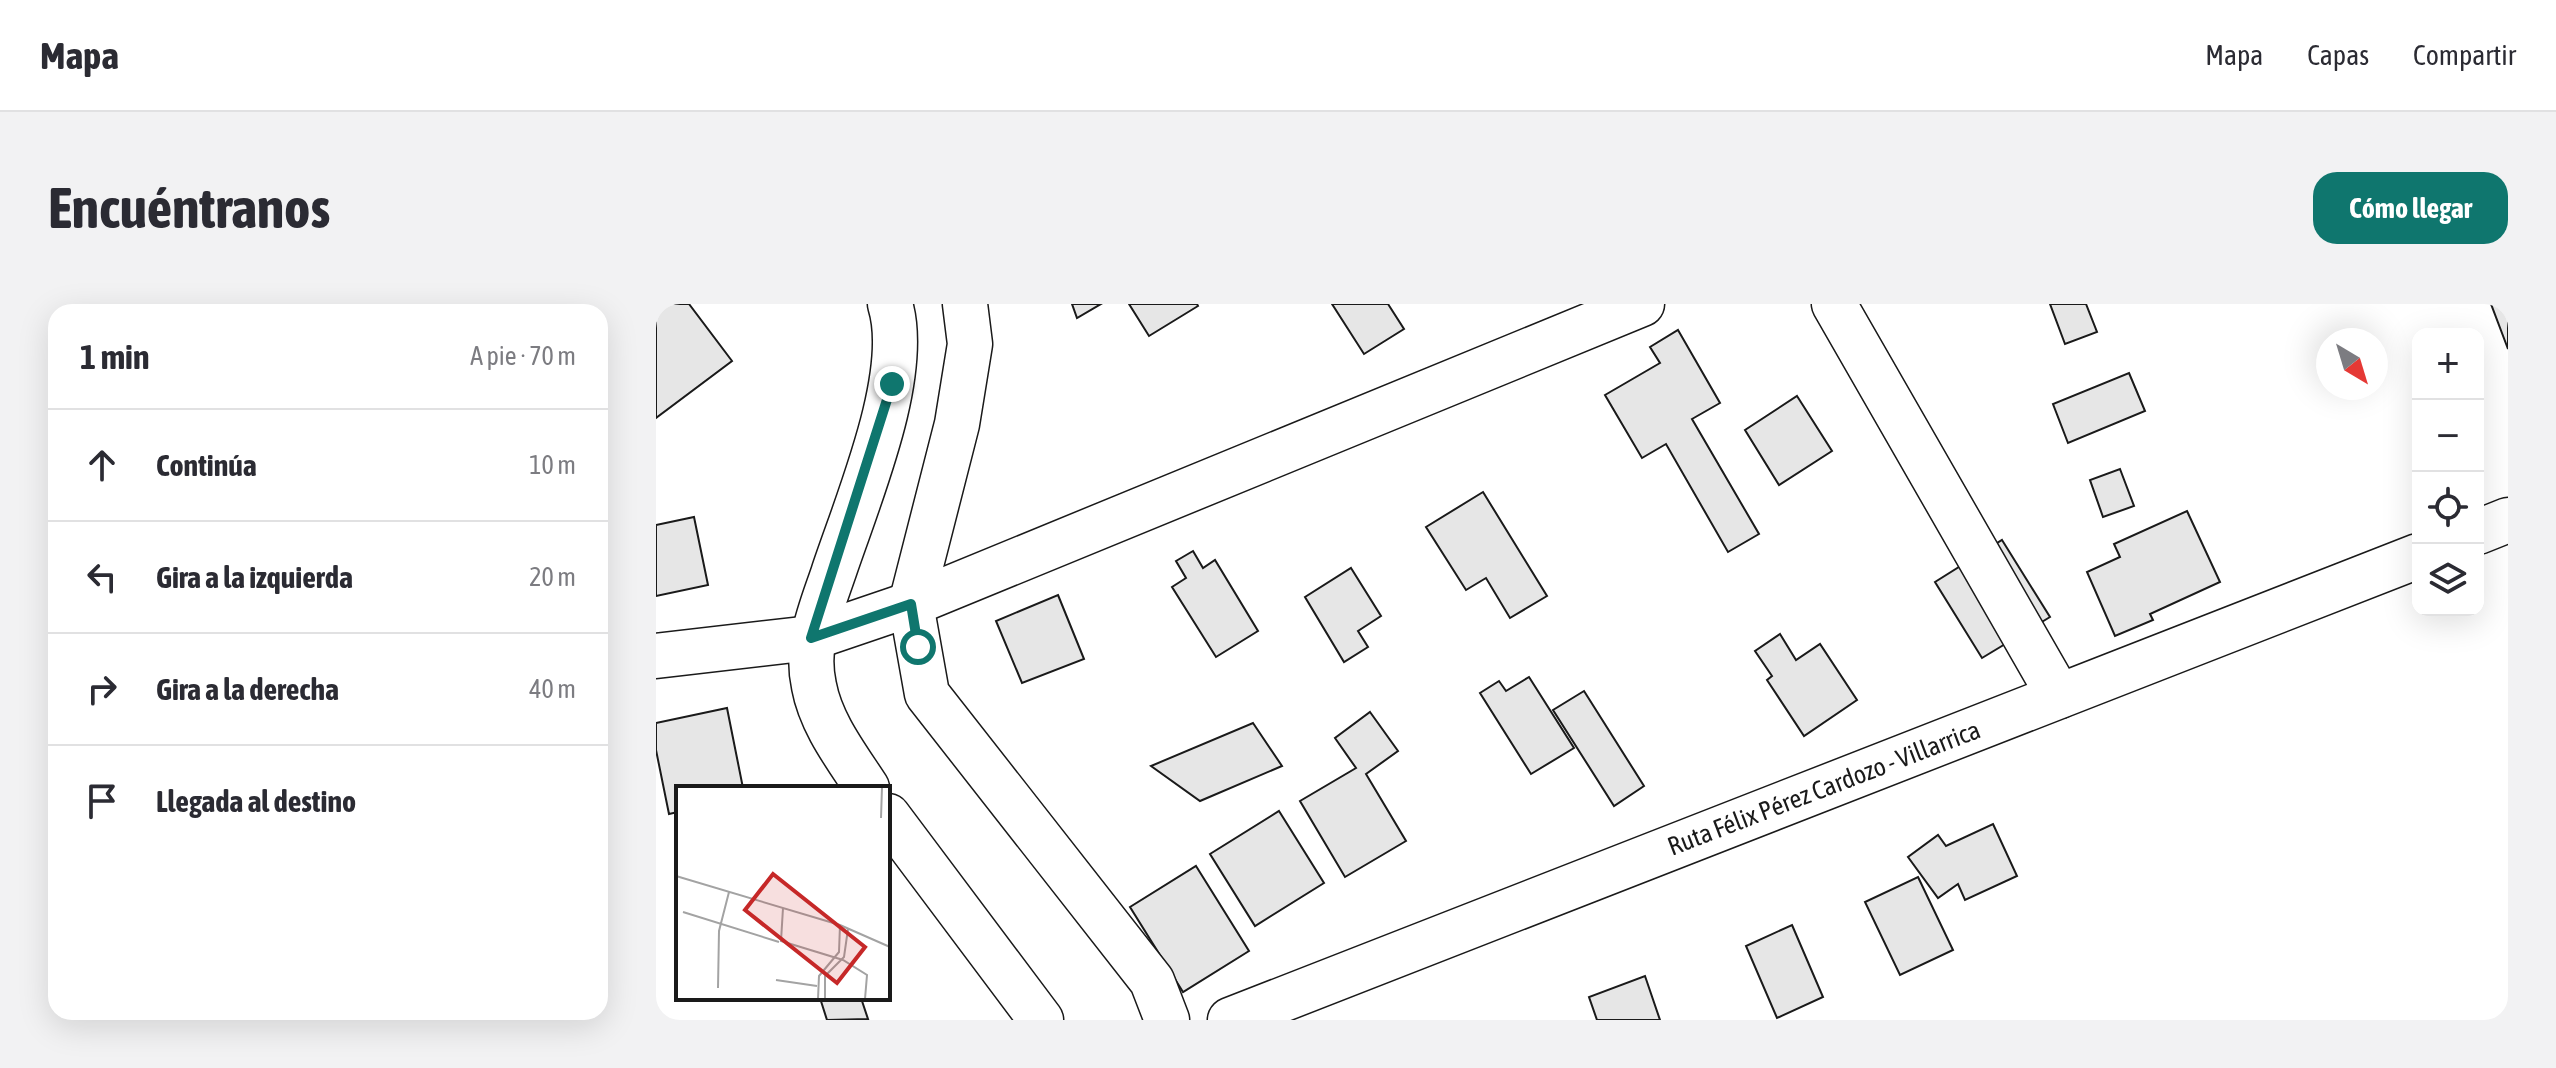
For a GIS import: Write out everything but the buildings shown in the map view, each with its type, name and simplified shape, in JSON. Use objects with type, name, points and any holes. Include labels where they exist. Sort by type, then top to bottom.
[{"type":"street","points":[[866,786],[831,733],[814,687],[811,638],[892,384],[894,319],[890,304]]},
{"type":"street","points":[[965,304],[970,344],[957,424],[911,604],[927,694],[1152,981],[1167,1020]]},
{"type":"street","points":[[656,656],[811,638],[911,604],[1642,304]]},
{"type":"street","points":[[1834,304],[2059,696]]},
{"type":"street","points":[[2484,530],[2508,520]]},
{"type":"street","name":"Ruta Félix Pérez Cardozo - Villarrica","points":[[1230,1020],[2412,558]]},
{"type":"street","points":[[890,819],[1041,1020]]},
{"type":"route","points":[[892,384],[867,471],[811,638],[911,604],[918,647]]}]
